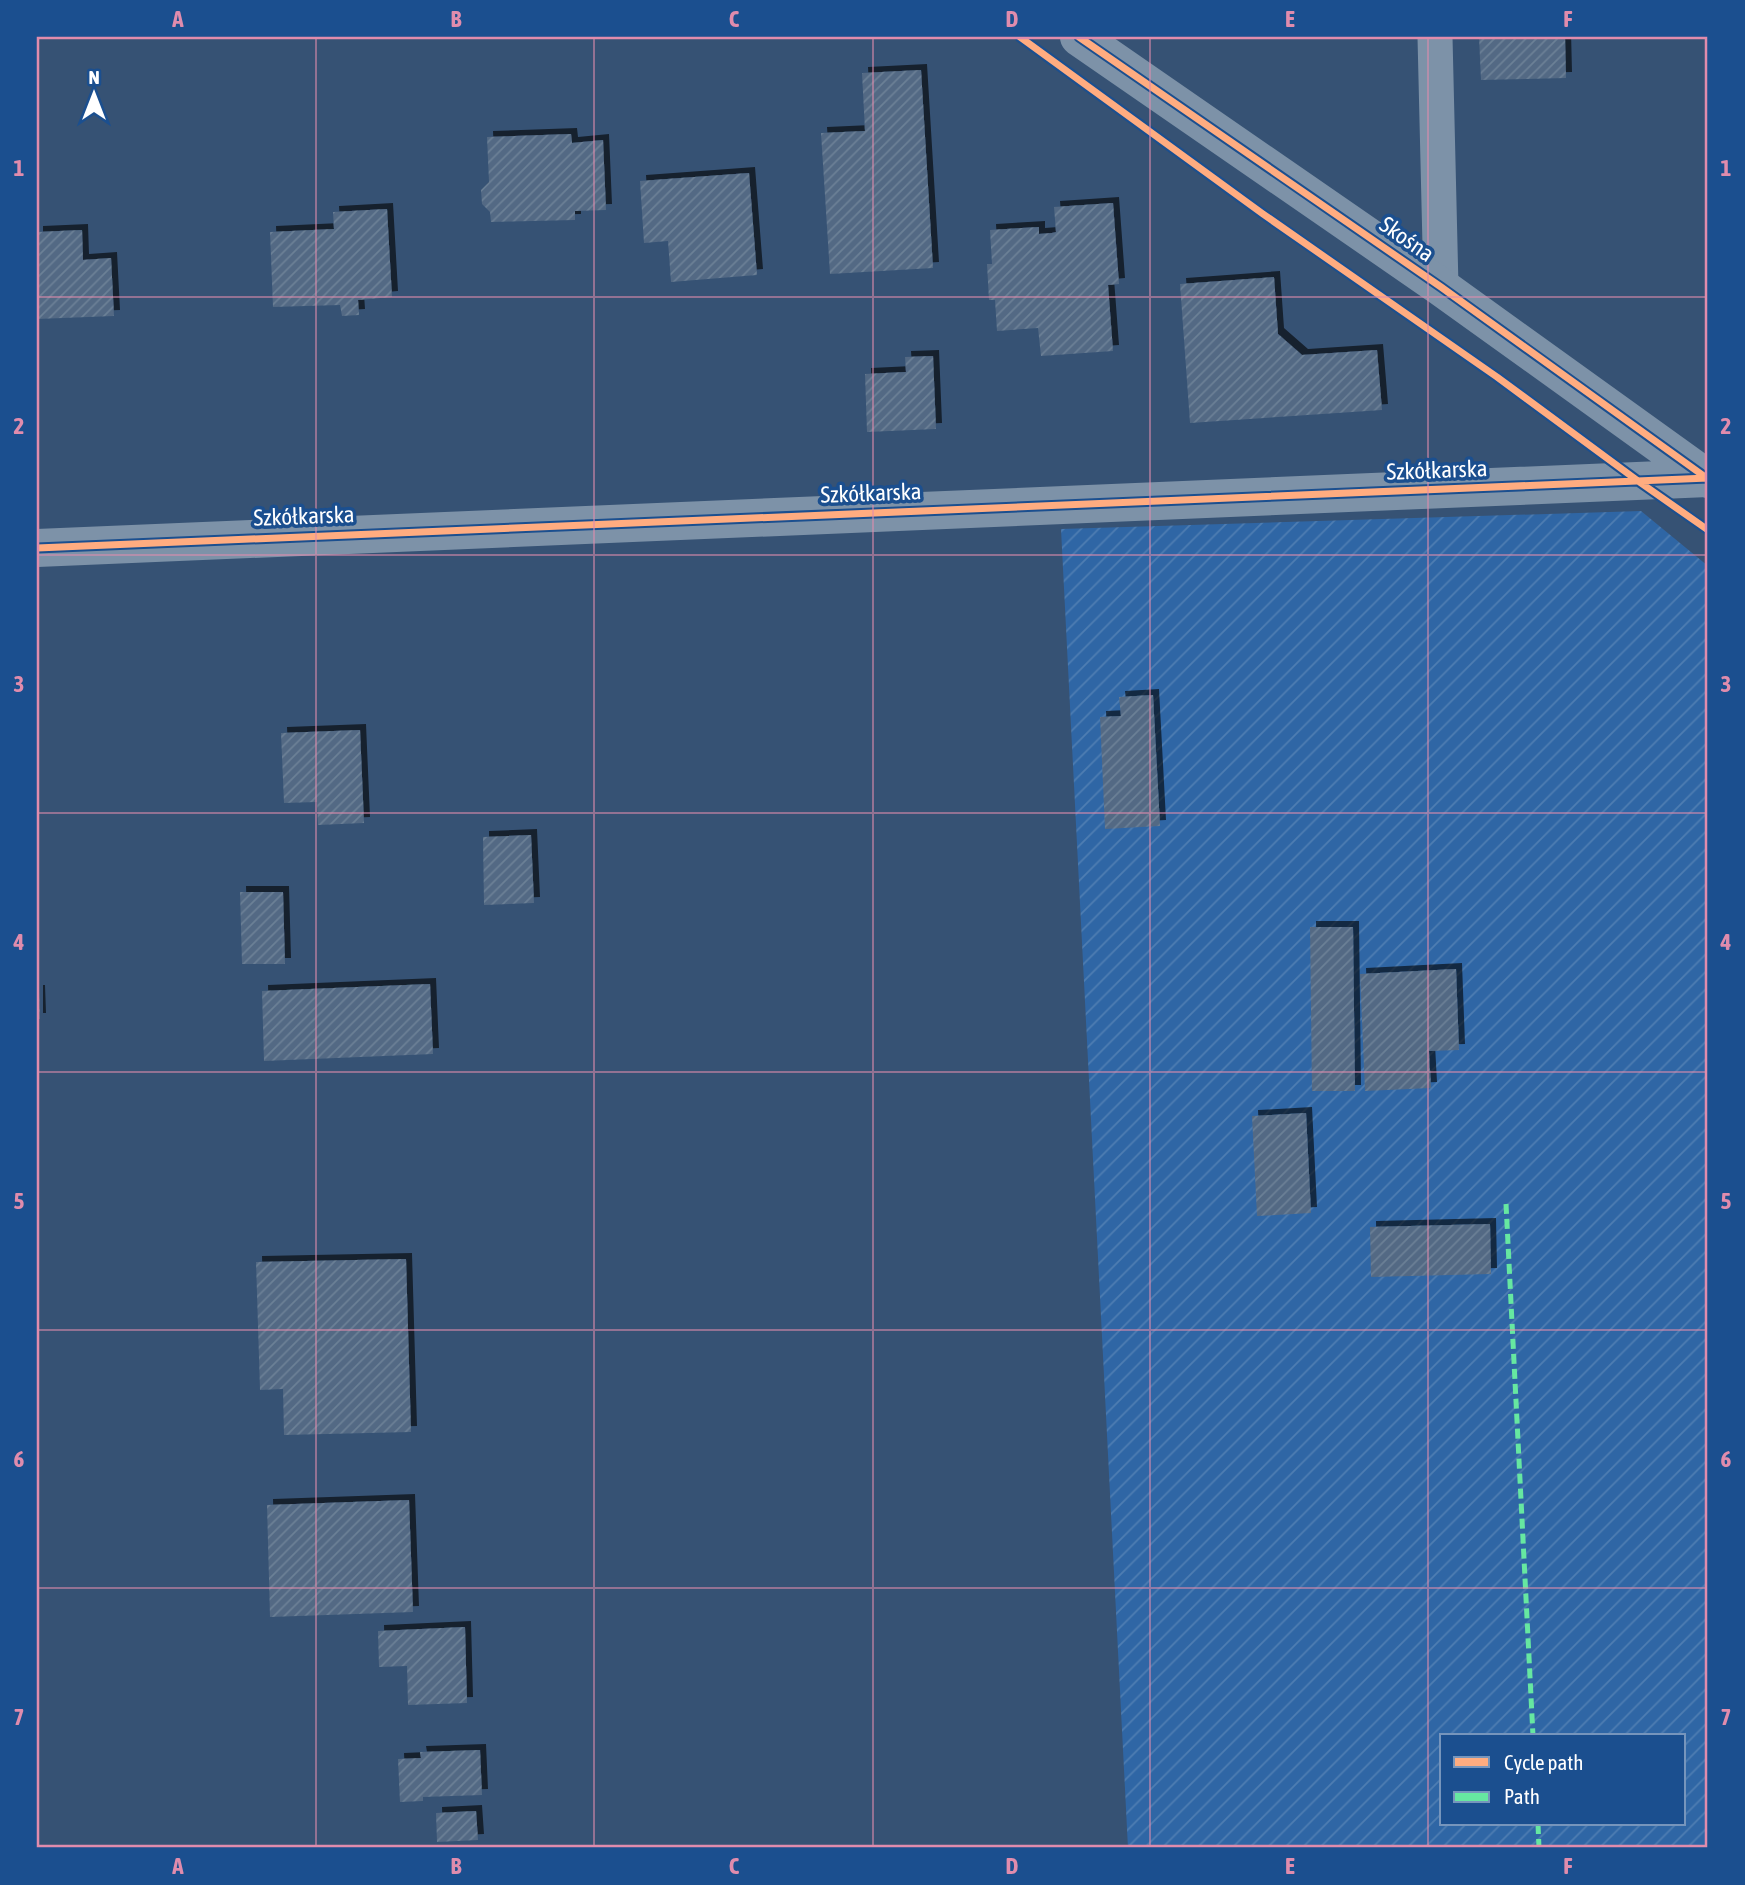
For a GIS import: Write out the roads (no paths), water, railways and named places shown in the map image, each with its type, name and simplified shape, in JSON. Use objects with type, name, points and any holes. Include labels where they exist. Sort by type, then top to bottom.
[{"type":"street","name":"Skośna","points":[[1079,37],[1441,287],[1708,478]]},
{"type":"street","name":"Szkółkarska","points":[[37,548],[1708,478]]},
{"type":"lane","points":[[1434,37],[1441,287]]}]
